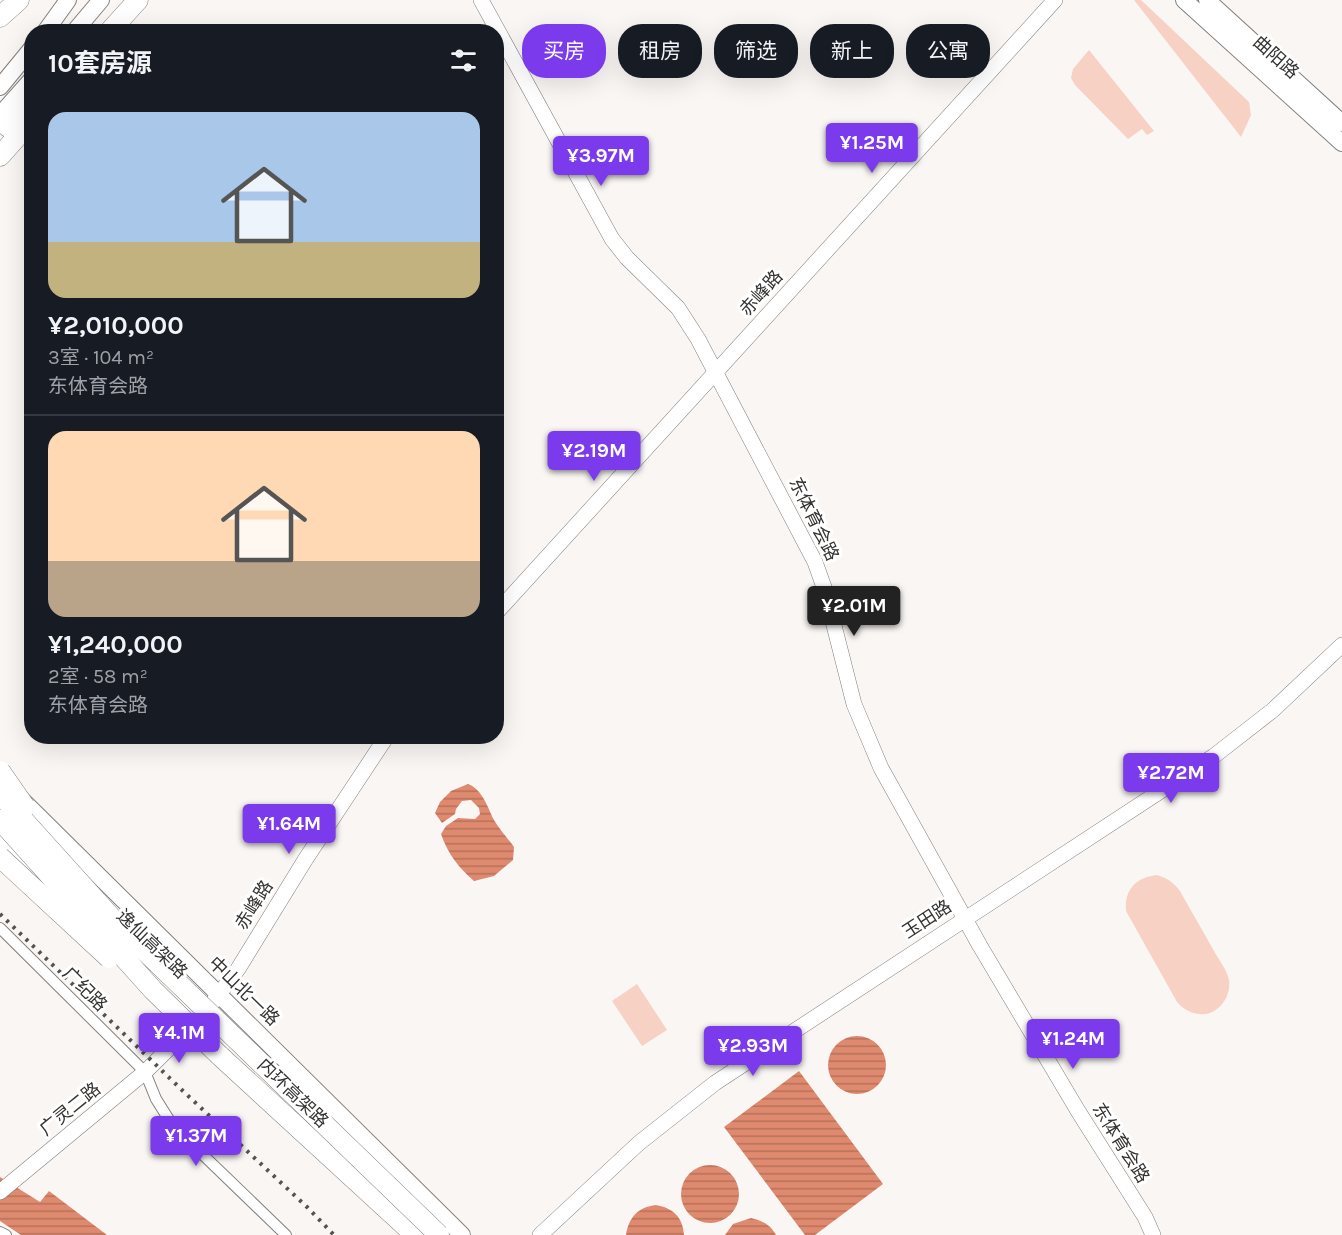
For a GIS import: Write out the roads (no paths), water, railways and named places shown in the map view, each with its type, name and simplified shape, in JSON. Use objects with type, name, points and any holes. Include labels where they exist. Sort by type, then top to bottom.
[{"type":"highway","points":[[0,17],[19,0]]},
{"type":"highway","points":[[101,24],[122,0]]},
{"type":"highway","points":[[116,24],[138,0]]},
{"type":"highway","points":[[3,126],[24,108]]},
{"type":"highway","points":[[0,156],[24,129]]},
{"type":"highway","name":"逸仙高架路","points":[[0,773],[44,833],[109,902],[329,1117],[440,1235]]},
{"type":"highway","name":"内环高架路","points":[[0,794],[119,926],[440,1235]]},
{"type":"highway","name":"内环高架路","points":[[0,820],[153,990],[219,1055],[415,1235]]},
{"type":"highway","name":"逸仙高架路","points":[[0,842],[107,952],[127,971],[153,990]]},
{"type":"highway","points":[[0,857],[185,1029],[219,1055]]},
{"type":"main road","points":[[51,24],[68,0]]},
{"type":"main road","points":[[81,24],[101,0]]},
{"type":"main road","name":"曲阳路","points":[[1184,0],[1342,143]]},
{"type":"main road","name":"曲阳路","points":[[1207,0],[1342,123]]},
{"type":"main road","points":[[0,87],[24,58]]},
{"type":"main road","points":[[3,126],[24,92]]},
{"type":"main road","name":"中山北一路","points":[[0,773],[51,831],[220,994],[462,1235]]},
{"type":"main road","points":[[0,848],[402,1235]]},
{"type":"street","name":"东体育会路","points":[[482,0],[495,24]]},
{"type":"street","name":"赤峰路","points":[[504,604],[1054,0]]},
{"type":"street","name":"东体育会路","points":[[504,40],[612,239],[627,258],[678,308],[716,372],[815,561],[825,590],[854,704],[881,768],[964,919],[1078,1112],[1140,1209],[1153,1235]]},
{"type":"street","name":"玉田路","points":[[540,1235],[639,1143],[734,1069],[1221,751],[1288,697],[1342,645]]},
{"type":"street","name":"赤峰路","points":[[188,1030],[220,994],[381,744]]},
{"type":"street","name":"广纪路","points":[[0,928],[145,1072],[156,1100],[173,1126],[286,1235]]},
{"type":"street","name":"广灵二路","points":[[0,1192],[145,1072],[188,1030]]},
{"type":"street","points":[[0,1232],[6,1235]]},
{"type":"railway","points":[[0,914],[334,1235]]}]
